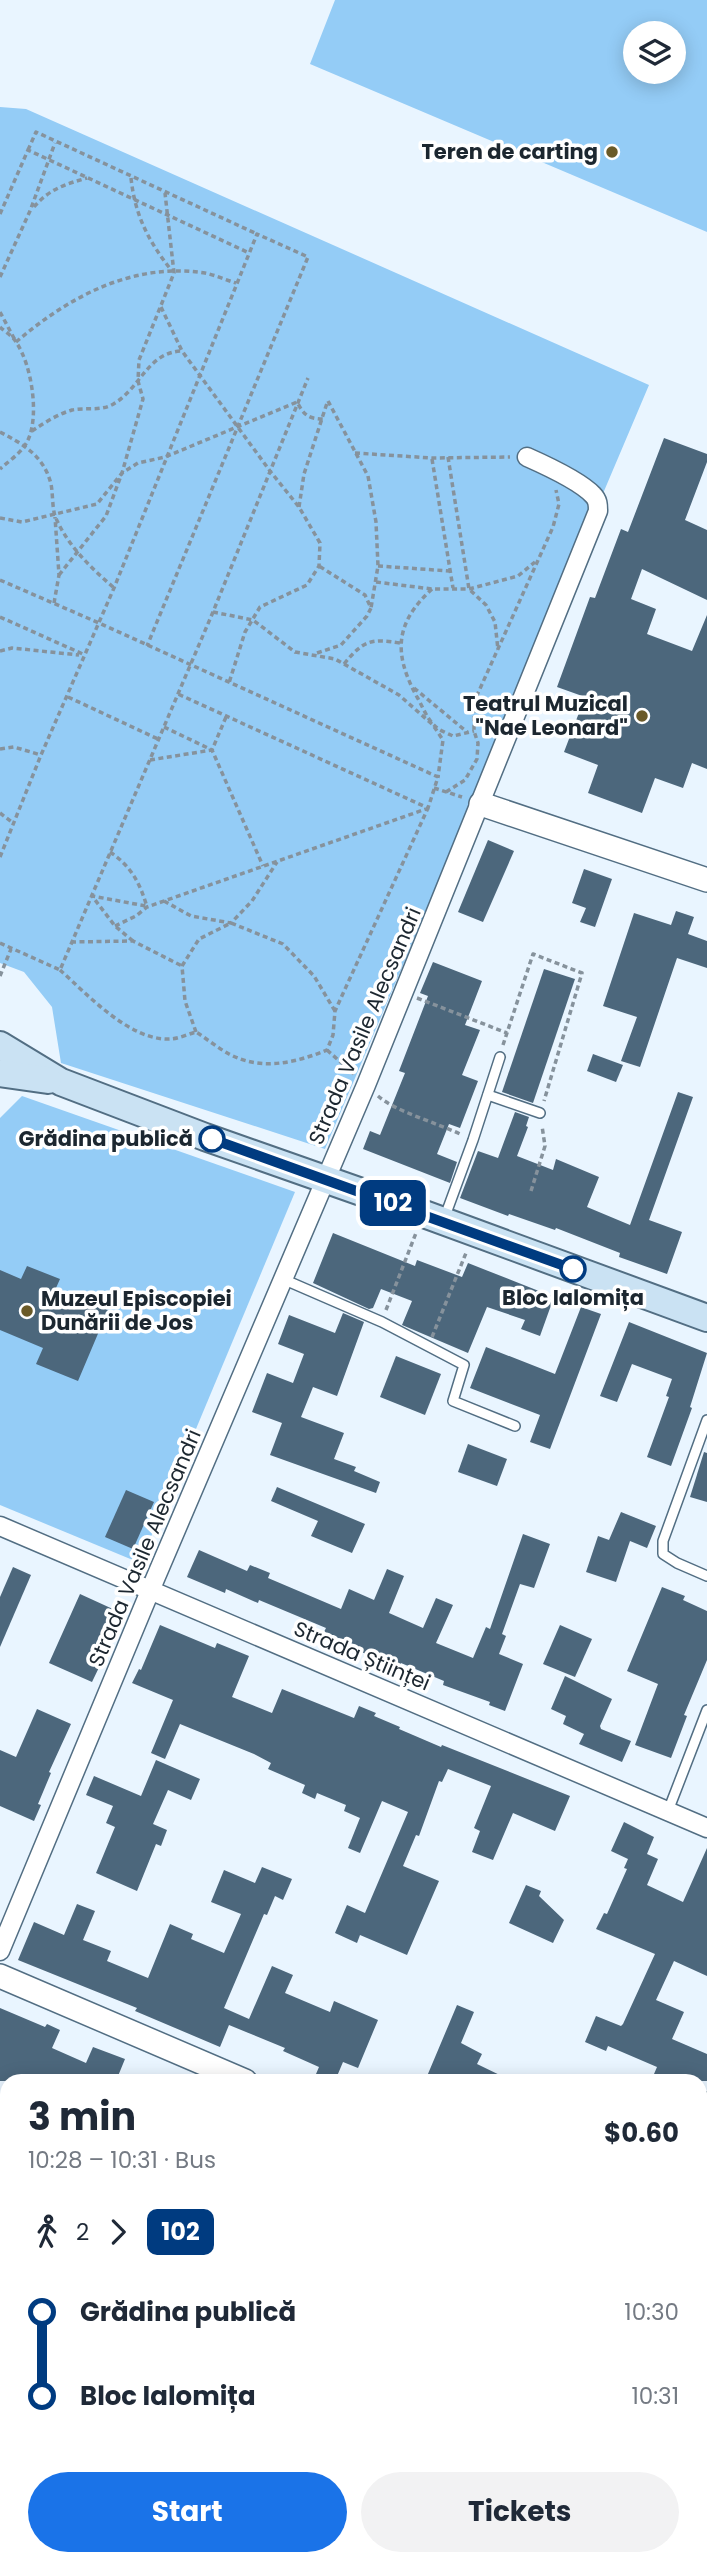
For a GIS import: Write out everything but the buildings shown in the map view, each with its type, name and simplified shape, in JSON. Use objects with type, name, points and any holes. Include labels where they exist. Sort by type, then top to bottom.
[{"type":"main road","points":[[0,1045],[61,1082],[707,1318]]},
{"type":"main road","points":[[0,1073],[61,1082]]},
{"type":"street","name":"Strada Vasile Alecsandri","points":[[0,1951],[150,1590],[285,1280],[598,512],[593,494],[552,468],[527,457]]},
{"type":"street","points":[[481,804],[707,880]]},
{"type":"street","name":"Strada Științei","points":[[0,1526],[707,1829]]},
{"type":"street","points":[[0,1976],[229,2074]]},
{"type":"lane","points":[[433,1217],[473,1140],[500,1057]]},
{"type":"lane","points":[[488,1096],[540,1114]]},
{"type":"lane","points":[[285,1280],[382,1322],[464,1365],[453,1401],[515,1426]]},
{"type":"lane","points":[[707,1420],[663,1541],[663,1554],[707,1576]]},
{"type":"lane","points":[[668,1811],[707,1710]]},
{"type":"path","points":[[0,215],[36,132],[308,257],[147,646]]},
{"type":"path","points":[[0,277],[30,211],[55,143]]},
{"type":"path","points":[[28,150],[247,252]]},
{"type":"path","points":[[131,177],[133,199],[139,218],[152,245],[174,273]]},
{"type":"path","points":[[30,211],[44,195],[60,185],[88,178]]},
{"type":"path","points":[[59,575],[106,516],[122,473],[143,399],[138,381],[139,360],[174,273],[165,193]]},
{"type":"path","points":[[0,857],[114,588],[247,252],[257,234]]},
{"type":"path","points":[[16,342],[44,318],[76,298],[111,282],[147,274],[205,273],[236,283]]},
{"type":"path","points":[[161,307],[182,351],[299,507],[320,543],[319,565],[307,585],[260,607],[245,632],[229,682]]},
{"type":"path","points":[[0,312],[16,342],[33,385],[32,431],[26,446],[0,470]]},
{"type":"path","points":[[0,327],[16,342]]},
{"type":"path","points":[[32,431],[46,421],[72,410],[112,406],[131,391],[153,361],[168,352],[182,351]]},
{"type":"path","points":[[60,970],[213,612],[309,378]]},
{"type":"path","points":[[299,507],[304,474],[328,401],[368,476],[376,522],[378,566],[371,608],[367,616],[341,645],[315,654]]},
{"type":"path","points":[[0,518],[22,522],[97,504],[122,473],[138,463],[165,457],[297,402]]},
{"type":"path","points":[[297,402],[304,414],[312,419],[324,419]]},
{"type":"path","points":[[0,432],[26,446],[42,461],[51,483],[59,575],[54,603]]},
{"type":"path","points":[[355,453],[432,458],[527,457]]},
{"type":"path","points":[[448,457],[469,589],[486,605],[495,622],[498,652]]},
{"type":"path","points":[[432,458],[453,588]]},
{"type":"path","points":[[446,792],[464,780],[478,759],[474,702],[554,527],[559,504],[552,468]]},
{"type":"path","points":[[55,514],[78,554],[114,588]]},
{"type":"path","points":[[376,582],[432,589],[469,589],[518,576],[537,560]]},
{"type":"path","points":[[319,565],[365,595],[371,608]]},
{"type":"path","points":[[378,566],[450,571]]},
{"type":"path","points":[[0,580],[438,777]]},
{"type":"path","points":[[277,862],[252,901],[231,923],[199,939],[183,966],[185,1002],[197,1032],[231,1055],[271,1066],[307,1058],[327,1050],[333,1035],[335,1011],[428,808],[438,777],[443,740],[412,687],[400,655],[400,643],[416,604],[432,589]]},
{"type":"path","points":[[213,612],[253,620],[295,652],[335,659],[400,695],[433,725],[453,736],[474,731]]},
{"type":"path","points":[[0,617],[85,655]]},
{"type":"path","points":[[344,664],[358,646],[369,641],[400,643]]},
{"type":"path","points":[[0,651],[12,648],[85,655]]},
{"type":"path","points":[[412,687],[467,732]]},
{"type":"path","points":[[178,694],[428,808]]},
{"type":"path","points":[[68,696],[158,739]]},
{"type":"path","points":[[212,750],[226,717]]},
{"type":"path","points":[[163,727],[212,750],[263,866]]},
{"type":"path","points":[[0,749],[14,747],[41,755]]},
{"type":"path","points":[[150,760],[212,750]]},
{"type":"path","points":[[434,788],[481,804]]},
{"type":"path","points":[[115,926],[136,916],[147,907],[428,808]]},
{"type":"path","points":[[0,813],[13,823]]},
{"type":"path","points":[[110,852],[123,861],[140,884],[147,907]]},
{"type":"path","points":[[92,896],[147,907]]},
{"type":"path","points":[[92,896],[115,926],[133,941],[183,966]]},
{"type":"path","points":[[164,901],[191,916],[231,923],[284,944],[314,975],[335,1011]]},
{"type":"path","points":[[71,942],[133,941]]},
{"type":"path","points":[[0,943],[60,970],[110,1014],[138,1032],[169,1039],[197,1032]]},
{"type":"path","points":[[0,976],[12,948]]},
{"type":"path","points":[[500,1057],[533,954],[582,973],[540,1114],[545,1146],[531,1191]]},
{"type":"path","points":[[403,993],[507,1033]]},
{"type":"path","points":[[327,1050],[366,1085]]},
{"type":"path","points":[[387,1104],[438,1123],[473,1140]]},
{"type":"path","points":[[382,1322],[433,1217]]},
{"type":"path","points":[[429,1345],[474,1233]]},
{"type":"shaded area","name":"Teren de carting","points":[[335,0],[707,0],[707,232],[310,64]]},
{"type":"shaded area","name":"Grădina publică","points":[[0,107],[26,109],[649,385],[325,1149],[61,1063],[52,1007],[24,972],[0,963]]},
{"type":"shaded area","points":[[22,1096],[295,1192],[140,1563],[0,1505],[0,1118]]},
{"type":"bus line","name":"102","points":[[212,1139],[573,1269]]},
{"type":"place","name":"Teren de carting","points":[[612,152]]},
{"type":"place","name":"Teatrul Muzical \"Nae Leonard\"","points":[[642,716]]},
{"type":"place","name":"Grădina publică","points":[[212,1139]]},
{"type":"place","name":"Bloc Ialomița","points":[[573,1269]]},
{"type":"place","name":"Muzeul Episcopiei Dunării de Jos","points":[[27,1311]]}]
